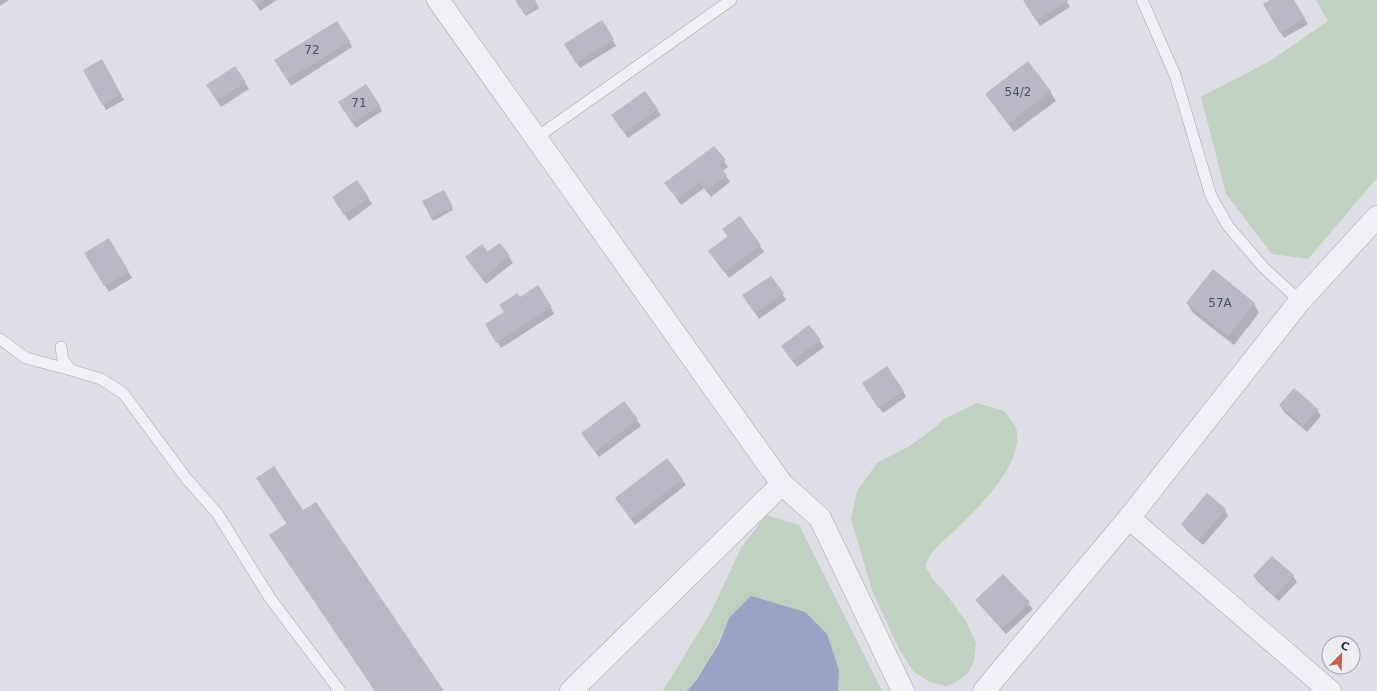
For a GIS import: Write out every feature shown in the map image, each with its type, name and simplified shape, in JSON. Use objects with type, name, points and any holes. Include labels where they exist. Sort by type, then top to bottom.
[{"type":"street","points":[[438,0],[782,484],[820,518],[903,691]]},
{"type":"street","points":[[984,691],[1129,518],[1300,301],[1377,217]]},
{"type":"street","points":[[570,691],[782,484]]},
{"type":"street","points":[[1129,518],[1330,691]]},
{"type":"lane","points":[[536,138],[731,0]]},
{"type":"lane","points":[[1142,0],[1175,75],[1211,196],[1233,232],[1264,268],[1300,301]]},
{"type":"lane","points":[[0,338],[26,358],[101,379],[123,393],[186,478],[217,514],[270,598],[340,691]]},
{"type":"lane","points":[[61,347],[63,360],[71,370]]},
{"type":"green space","points":[[1316,0],[1377,0],[1377,178],[1308,259],[1272,254],[1226,194],[1201,97],[1270,61],[1328,21]]},
{"type":"green space","points":[[977,403],[1004,411],[1015,426],[1017,432],[1016,446],[1012,460],[1005,474],[973,512],[936,548],[925,566],[934,581],[946,594],[965,620],[976,643],[974,661],[968,673],[956,682],[946,686],[930,682],[914,672],[899,649],[872,590],[851,519],[857,491],[877,463],[908,447],[944,419]]},
{"type":"green space","points":[[766,515],[799,525],[882,691],[838,691],[839,670],[729,618],[711,656],[687,691],[663,691],[712,610],[741,548]]},
{"type":"water","points":[[751,596],[805,612],[827,634],[839,670],[838,691],[687,691],[697,679],[719,643],[729,618]]},
{"type":"building","points":[[252,0],[264,0],[256,5]]},
{"type":"building","points":[[515,0],[535,0],[538,5],[524,14]]},
{"type":"building","points":[[1023,0],[1069,0],[1036,21]]},
{"type":"building","points":[[1270,0],[1294,0],[1305,18],[1280,33],[1263,4]]},
{"type":"building","points":[[602,20],[614,39],[576,63],[564,44]]},
{"type":"building","points":[[337,21],[350,41],[287,80],[274,60]]},
{"type":"building","points":[[102,59],[121,94],[102,105],[83,70]]},
{"type":"building","points":[[1028,61],[1051,91],[1008,124],[985,94]]},
{"type":"building","points":[[235,66],[246,82],[217,101],[206,85]]},
{"type":"building","points":[[366,84],[380,105],[352,123],[338,102]]},
{"type":"building","points":[[645,91],[658,109],[624,133],[611,115]]},
{"type":"building","points":[[714,146],[726,160],[719,165],[727,175],[707,191],[700,182],[677,199],[664,183]]},
{"type":"building","points":[[357,180],[369,198],[344,215],[332,197]]},
{"type":"building","points":[[444,190],[453,207],[431,218],[422,201]]},
{"type":"building","points":[[740,216],[761,245],[724,272],[708,251],[728,236],[722,229]]},
{"type":"building","points":[[109,238],[129,272],[104,286],[84,253]]},
{"type":"building","points":[[500,243],[510,256],[482,278],[465,257],[482,244],[488,252]]},
{"type":"building","points":[[1213,269],[1255,303],[1228,336],[1186,303]]},
{"type":"building","points":[[771,276],[784,293],[755,313],[742,295]]},
{"type":"building","points":[[538,285],[552,307],[496,343],[485,324],[504,312],[499,305],[517,293],[520,297]]},
{"type":"building","points":[[809,325],[821,340],[792,361],[781,346]]},
{"type":"building","points":[[887,366],[904,391],[878,408],[862,383]]},
{"type":"building","points":[[1294,388],[1318,409],[1303,426],[1279,405]]},
{"type":"building","points":[[624,401],[638,419],[595,452],[581,433]]},
{"type":"building","points":[[667,458],[683,479],[631,519],[615,498]]},
{"type":"building","points":[[274,466],[303,510],[316,502],[444,691],[375,691],[269,535],[287,523],[256,478]]},
{"type":"building","points":[[1207,493],[1226,509],[1199,540],[1181,524]]},
{"type":"building","points":[[1272,556],[1294,575],[1275,596],[1253,576]]},
{"type":"building","points":[[1003,574],[1030,602],[1002,629],[975,600]]}]
